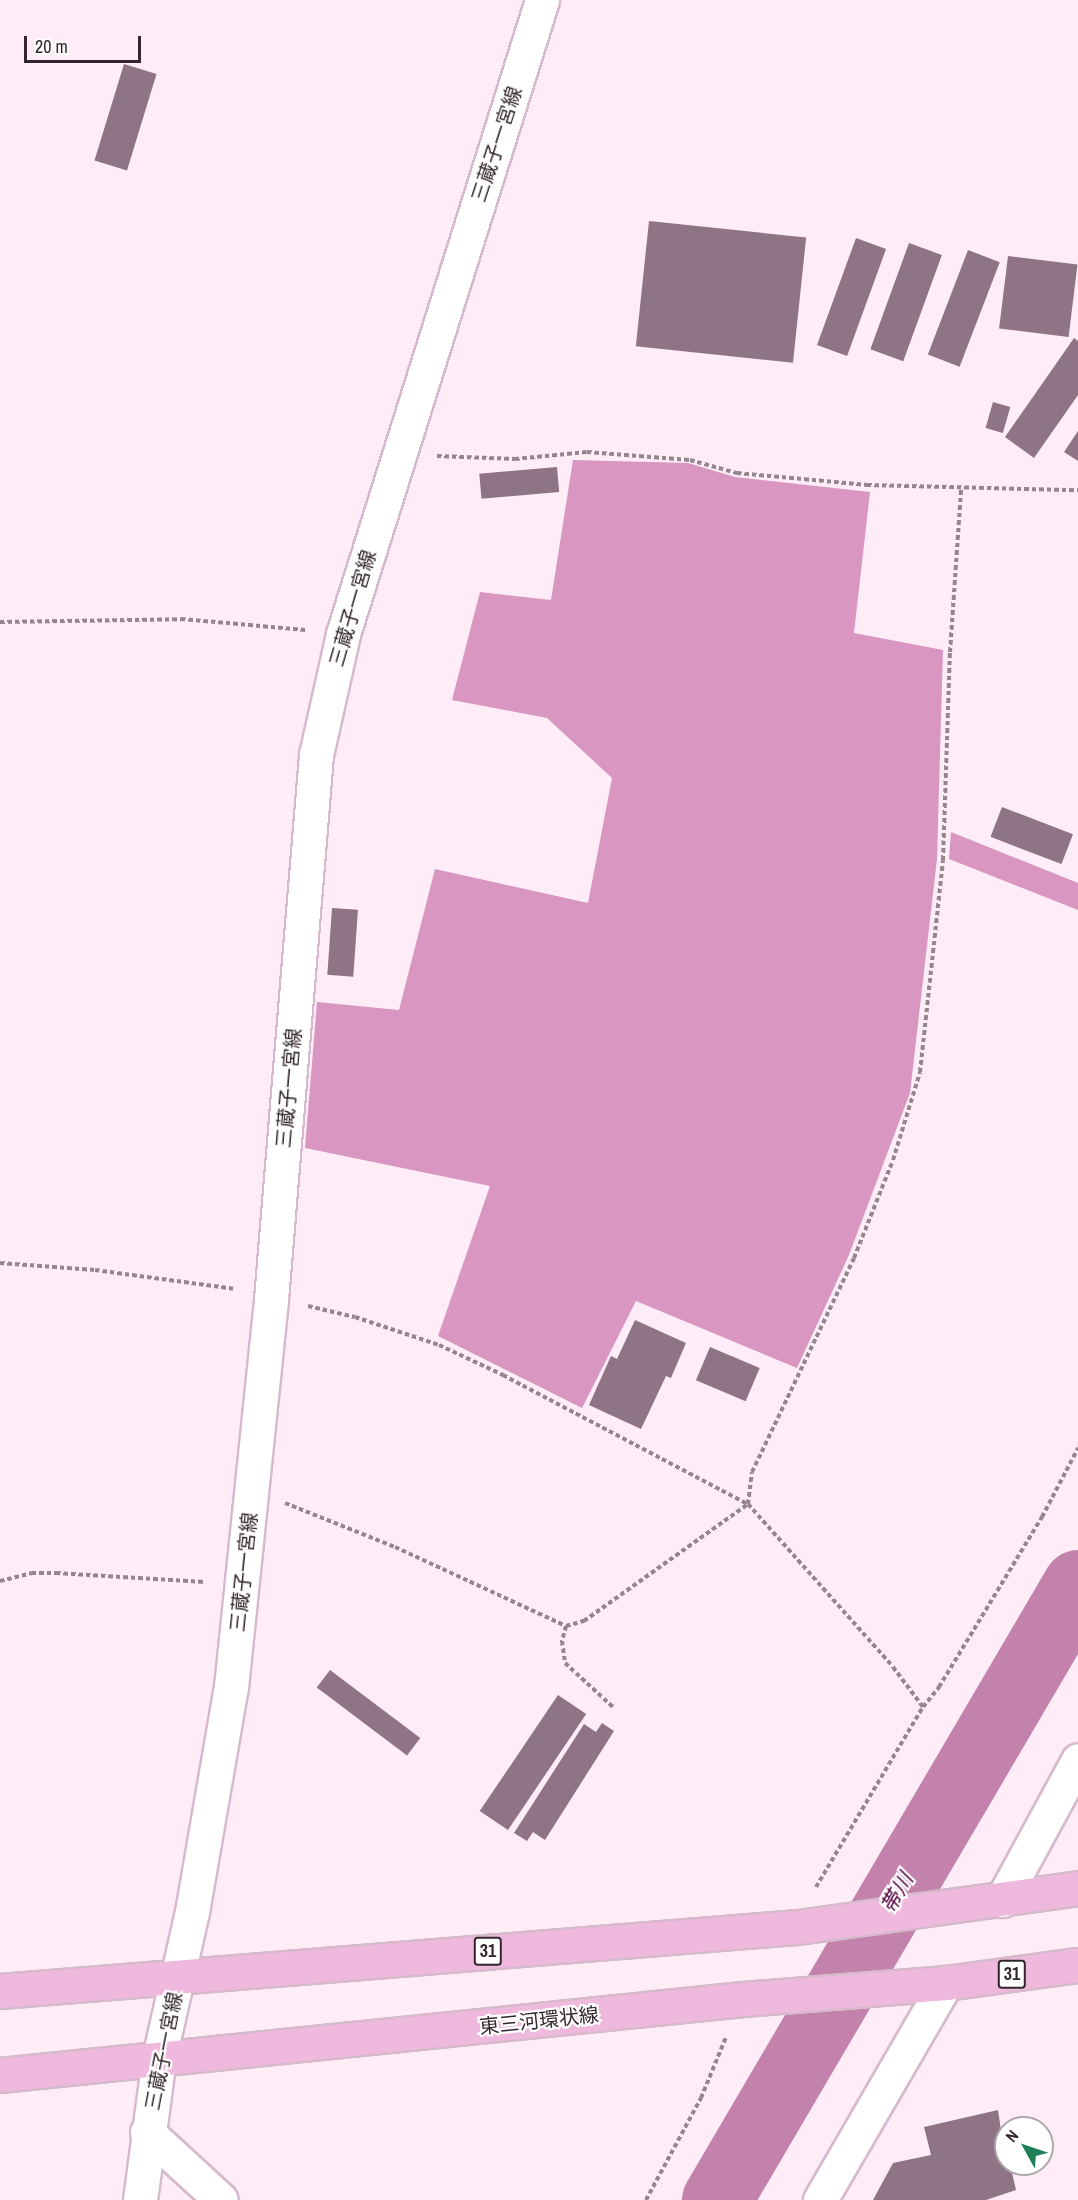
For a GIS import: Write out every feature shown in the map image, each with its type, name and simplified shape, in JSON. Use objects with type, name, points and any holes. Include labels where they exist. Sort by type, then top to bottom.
[{"type":"main road","name":"三蔵子一宮線","points":[[140,2200],[147,2132],[159,2058],[178,1975],[231,1687],[271,1299],[316,755],[343,634],[542,0]]},
{"type":"main road","points":[[1002,1900],[1078,1760]]},
{"type":"main road","name":"31","points":[[0,1991],[798,1927],[1078,1888]]},
{"type":"main road","name":"東三河環状線","points":[[0,2075],[743,1999],[946,1983],[1078,1965]]},
{"type":"main road","points":[[820,2200],[946,1983]]},
{"type":"main road","points":[[147,2132],[221,2200]]},
{"type":"path","points":[[398,455],[515,459],[587,452],[690,460],[754,476],[961,489],[1078,490]]},
{"type":"path","points":[[252,1489],[395,1547],[566,1626],[584,1621],[748,1504],[752,1472],[854,1258],[893,1160],[920,1072],[943,860],[950,652],[961,489]]},
{"type":"path","points":[[0,622],[181,619],[343,634]]},
{"type":"path","points":[[0,1263],[119,1273],[236,1289],[355,1317],[439,1346],[502,1374],[748,1504],[893,1667],[923,1707]]},
{"type":"path","points":[[798,1927],[822,1872],[1042,1517],[1078,1448]]},
{"type":"path","points":[[0,1581],[32,1573],[56,1573],[242,1584]]},
{"type":"path","points":[[566,1626],[562,1641],[565,1662],[613,1707]]},
{"type":"path","points":[[646,2200],[701,2098],[743,1999]]},
{"type":"shaded area","points":[[573,460],[688,463],[735,477],[870,492],[854,633],[943,650],[937,859],[910,1093],[849,1255],[797,1368],[636,1301],[582,1408],[438,1336],[490,1186],[305,1148],[317,1002],[399,1010],[435,869],[588,903],[612,778],[547,718],[452,700],[480,592],[551,600]]},
{"type":"shaded area","points":[[951,832],[1078,883],[1078,910],[949,859]]},
{"type":"building","points":[[124,64],[157,74],[127,171],[94,161]]},
{"type":"building","points":[[649,221],[806,238],[793,363],[636,346]]},
{"type":"building","points":[[856,238],[886,249],[847,356],[817,345]]},
{"type":"building","points":[[909,243],[942,255],[903,361],[870,349]]},
{"type":"building","points":[[968,250],[1000,262],[960,367],[928,355]]},
{"type":"building","points":[[1008,256],[1077,265],[1069,337],[999,328]]},
{"type":"building","points":[[1074,338],[1078,341],[1078,395],[1034,458],[1005,437]]},
{"type":"building","points":[[993,402],[1010,407],[1003,433],[986,428]]},
{"type":"building","points":[[1078,431],[1078,461],[1064,452]]},
{"type":"building","points":[[557,467],[559,492],[481,499],[479,474]]},
{"type":"building","points":[[1002,807],[1073,834],[1061,864],[991,837]]},
{"type":"building","points":[[332,908],[358,910],[353,977],[327,975]]},
{"type":"building","points":[[635,1320],[686,1343],[671,1378],[666,1376],[641,1429],[589,1405],[611,1356],[617,1359]]},
{"type":"building","points":[[710,1347],[760,1368],[746,1401],[696,1380]]},
{"type":"building","points":[[330,1670],[420,1738],[407,1756],[317,1688]]},
{"type":"building","points":[[558,1695],[586,1714],[508,1830],[480,1811]]},
{"type":"building","points":[[602,1723],[614,1731],[545,1840],[533,1832],[527,1841],[514,1833],[584,1724],[596,1732]]},
{"type":"building","points":[[998,2110],[999,2116],[994,2116],[994,2176],[1013,2176],[1016,2190],[986,2200],[873,2200],[893,2163],[931,2155],[924,2127]]},
{"type":"waterway","name":"帯川","points":[[717,2200],[1078,1585]]}]
